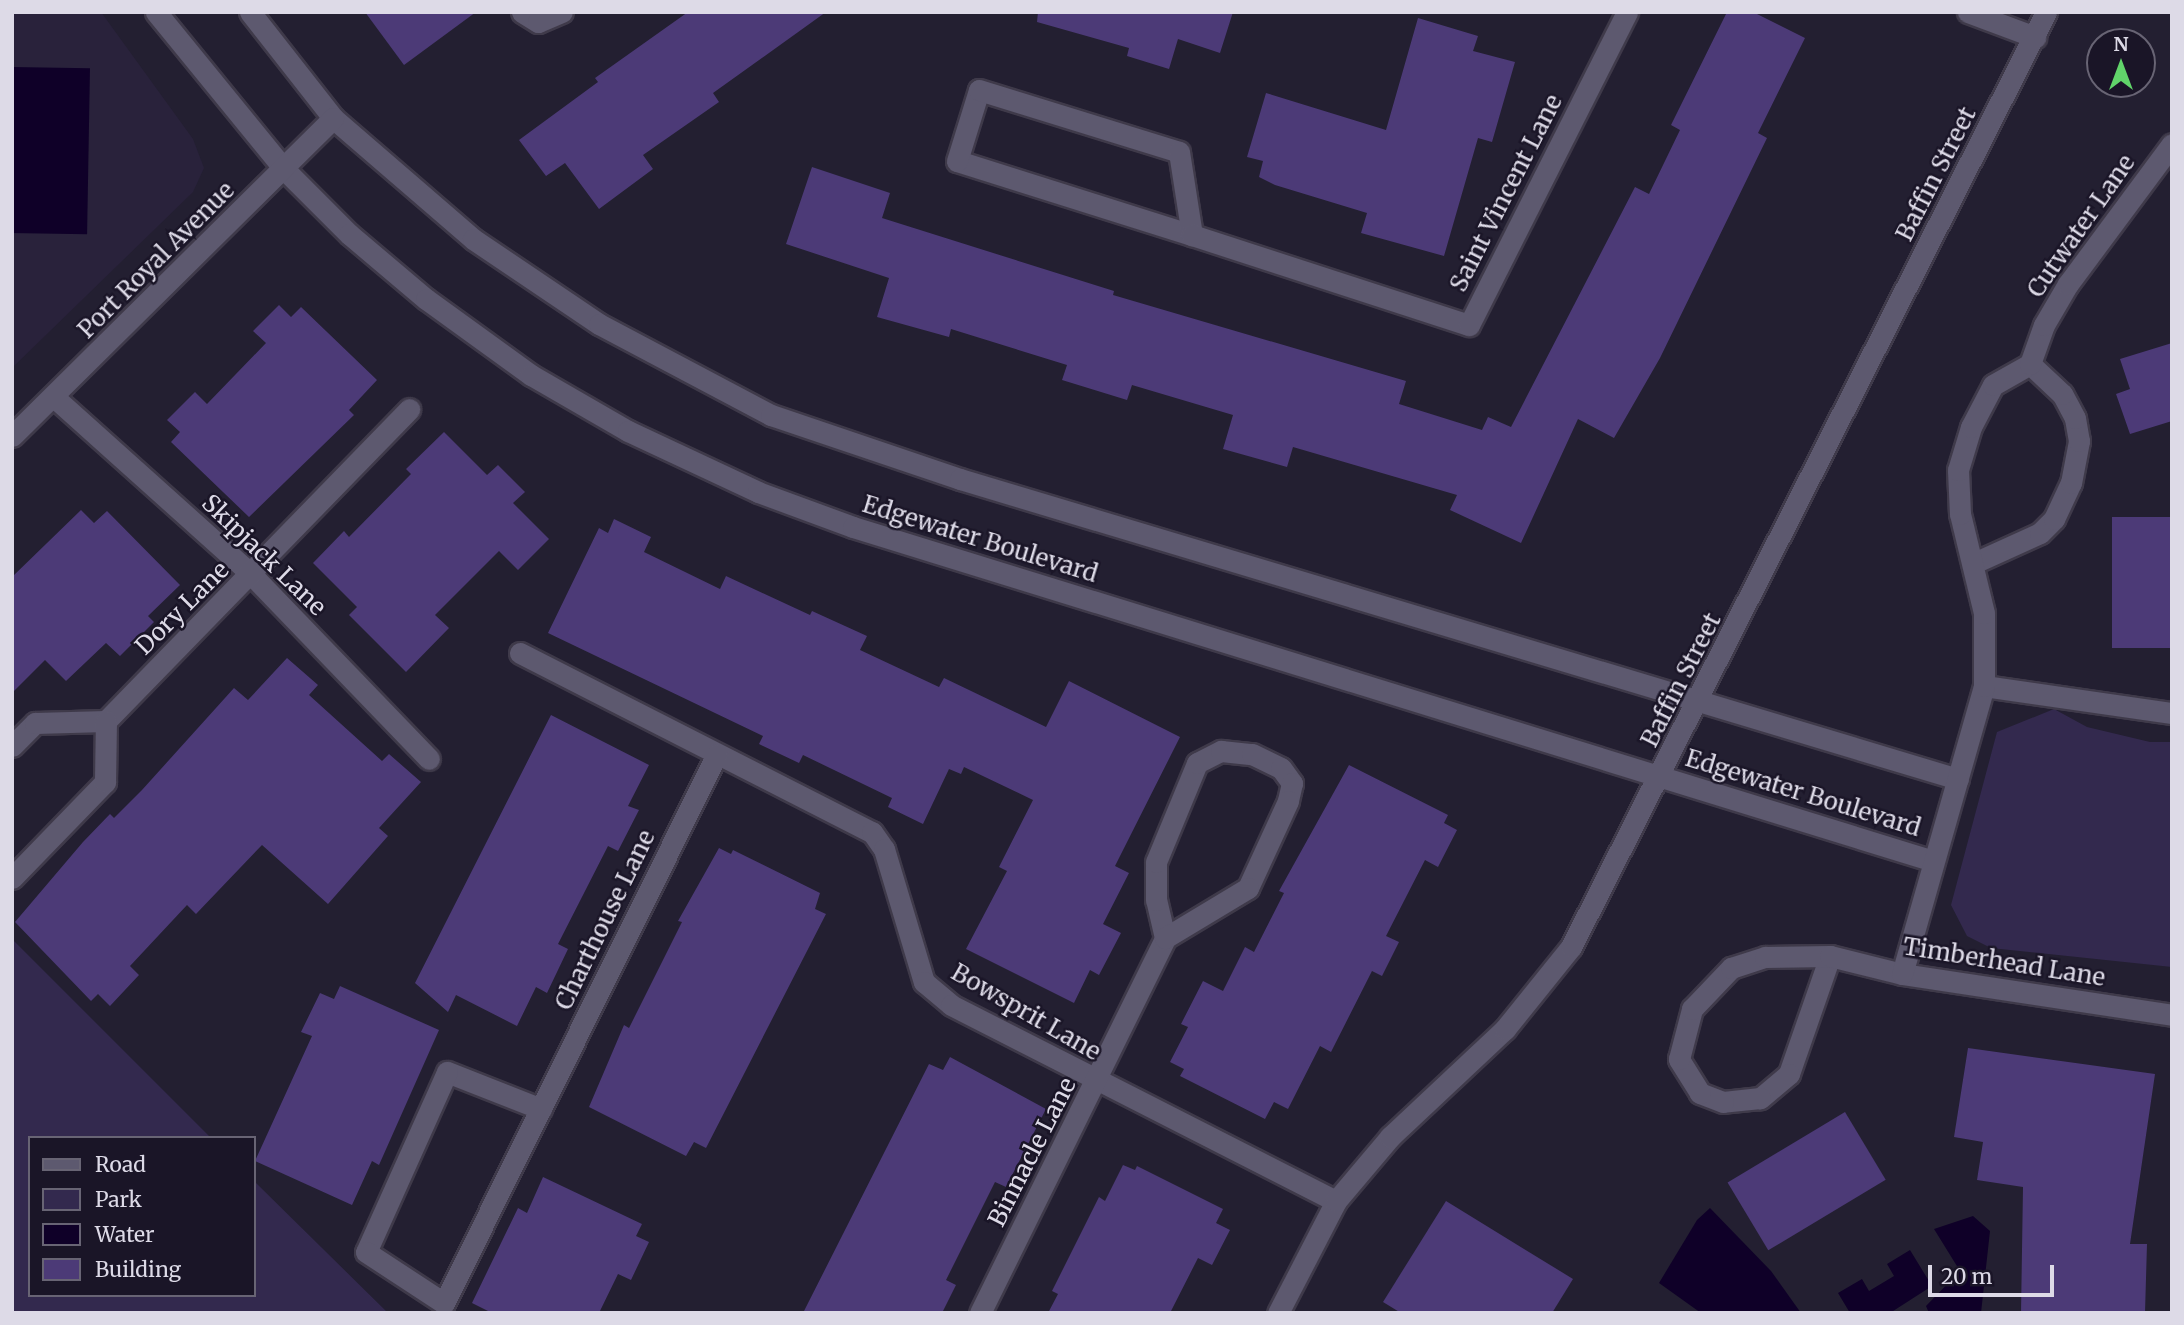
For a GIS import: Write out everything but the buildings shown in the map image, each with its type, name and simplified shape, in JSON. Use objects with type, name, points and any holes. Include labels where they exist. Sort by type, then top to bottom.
[{"type":"street","name":"Edgewater Boulevard","points":[[156,12],[285,170],[349,234],[426,299],[531,375],[628,431],[758,492],[946,556],[1933,861]]},
{"type":"street","points":[[250,12],[333,118],[474,239],[587,317],[771,415],[960,479],[1958,779]]},
{"type":"street","points":[[522,12],[538,22],[562,12]]},
{"type":"street","name":"Saint Vincent Lane","points":[[1192,235],[1179,152],[979,90],[957,161],[1469,325],[1627,12]]},
{"type":"street","points":[[1968,12],[2035,37]]},
{"type":"street","name":"Baffin Street","points":[[1278,1313],[1336,1201],[1390,1138],[1505,1029],[1572,947],[1699,702],[2046,12]]},
{"type":"street","name":"Port Royal Avenue","points":[[12,436],[55,398],[285,170],[333,118]]},
{"type":"street","name":"Cutwater Lane","points":[[2030,363],[2044,325],[2068,284],[2172,144]]},
{"type":"street","points":[[1902,974],[1984,686],[1984,613],[1960,514],[1958,470],[1971,427],[1993,385],[2030,363],[2062,394],[2075,418],[2079,441],[2071,483],[2054,519],[2040,533],[1974,563]]},
{"type":"street","name":"Skipjack Lane","points":[[55,398],[252,575],[429,759]]},
{"type":"street","name":"Dory Lane","points":[[106,721],[252,575],[409,409]]},
{"type":"street","name":"Bowsprit Lane","points":[[520,653],[872,832],[884,849],[924,982],[951,1005],[1097,1083],[1336,1201]]},
{"type":"street","points":[[1984,686],[2172,713]]},
{"type":"street","points":[[12,746],[35,723],[106,721],[105,782],[12,878]]},
{"type":"street","points":[[1221,751],[1252,754],[1281,768],[1292,783],[1288,801],[1248,888],[1165,937],[1156,900],[1156,862],[1197,764],[1221,751]]},
{"type":"street","name":"Charthouse Lane","points":[[541,1109],[447,1072],[366,1252],[444,1303],[541,1109],[717,754]]},
{"type":"street","name":"Binnacle Lane","points":[[980,1313],[1097,1083],[1165,937]]},
{"type":"street","name":"Timberhead Lane","points":[[1830,956],[1789,1074],[1760,1098],[1723,1102],[1700,1093],[1679,1059],[1692,1009],[1731,968],[1765,957],[1830,956],[1902,974],[2172,1015]]},
{"type":"shaded area","points":[[12,12],[101,12],[193,139],[204,168],[193,192],[12,368]]},
{"type":"green space","points":[[2054,709],[2087,727],[2150,742],[2172,742],[2172,967],[1991,948],[1967,936],[1951,905],[1997,732]]},
{"type":"green space","points":[[12,939],[209,1136],[28,1136],[28,1297],[256,1297],[256,1183],[388,1313],[12,1313]]},
{"type":"water","points":[[12,67],[90,68],[87,234],[12,233]]},
{"type":"water","points":[[1710,1208],[1771,1271],[1801,1313],[1701,1313],[1659,1283],[1697,1220]]},
{"type":"water","points":[[1973,1216],[1990,1231],[1981,1313],[1929,1313],[1926,1306],[1960,1271],[1934,1229]]},
{"type":"water","points":[[1910,1250],[1932,1286],[1890,1313],[1850,1313],[1838,1293],[1862,1279],[1869,1291],[1894,1276],[1887,1264]]}]
